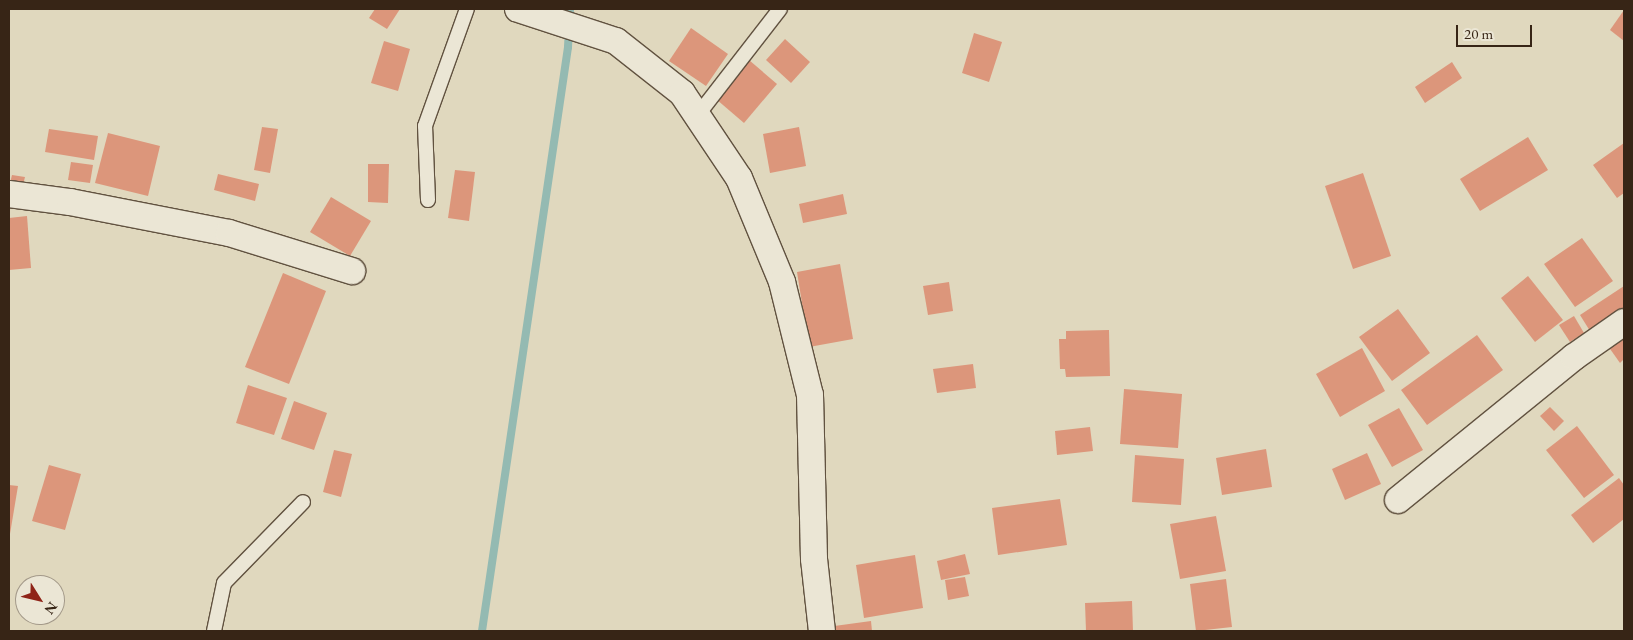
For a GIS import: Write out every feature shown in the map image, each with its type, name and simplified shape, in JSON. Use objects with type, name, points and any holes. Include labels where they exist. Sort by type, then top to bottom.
[{"type":"street","points":[[518,9],[616,41],[682,93],[739,178],[782,282],[808,386],[814,559],[822,631]]},
{"type":"street","points":[[9,194],[70,202],[229,233],[352,271]]},
{"type":"street","points":[[1398,500],[1574,357],[1624,322]]},
{"type":"lane","points":[[428,200],[426,126],[467,9]]},
{"type":"lane","points":[[697,116],[780,9]]},
{"type":"lane","points":[[214,631],[224,583],[303,502]]},
{"type":"building","points":[[375,9],[400,9],[387,29],[369,18]]},
{"type":"building","points":[[1624,10],[1624,41],[1610,30]]},
{"type":"building","points":[[691,28],[728,54],[706,86],[669,61]]},
{"type":"building","points":[[974,33],[1002,42],[989,82],[962,73]]},
{"type":"building","points":[[785,39],[810,62],[791,83],[766,60]]},
{"type":"building","points":[[384,41],[410,49],[398,91],[371,83]]},
{"type":"building","points":[[749,60],[777,84],[744,123],[716,99]]},
{"type":"building","points":[[1452,62],[1462,78],[1425,103],[1415,87]]},
{"type":"building","points":[[262,127],[278,129],[270,173],[254,170]]},
{"type":"building","points":[[799,127],[806,166],[770,173],[763,134]]},
{"type":"building","points":[[49,129],[98,136],[94,160],[45,152]]},
{"type":"building","points":[[108,133],[160,146],[148,196],[95,183]]},
{"type":"building","points":[[1528,137],[1548,170],[1480,211],[1460,179]]},
{"type":"building","points":[[1624,143],[1624,193],[1617,198],[1593,165]]},
{"type":"building","points":[[71,162],[93,165],[90,183],[68,180]]},
{"type":"building","points":[[368,164],[389,164],[388,203],[368,202]]},
{"type":"building","points":[[455,170],[475,172],[469,221],[448,218]]},
{"type":"building","points":[[1363,173],[1391,256],[1353,269],[1325,186]]},
{"type":"building","points":[[218,174],[259,184],[255,201],[214,190]]},
{"type":"building","points":[[12,175],[25,177],[23,185],[10,183]]},
{"type":"building","points":[[843,194],[847,214],[803,223],[799,204]]},
{"type":"building","points":[[331,197],[371,221],[350,256],[310,232]]},
{"type":"building","points":[[27,216],[31,268],[9,270],[9,218]]},
{"type":"building","points":[[1582,238],[1613,281],[1575,307],[1544,264]]},
{"type":"building","points":[[840,264],[853,339],[809,347],[797,272]]},
{"type":"building","points":[[283,273],[326,291],[289,384],[245,367]]},
{"type":"building","points":[[1528,276],[1563,320],[1535,342],[1501,298]]},
{"type":"building","points":[[949,282],[953,311],[928,315],[923,286]]},
{"type":"building","points":[[1624,286],[1624,309],[1590,331],[1580,315]]},
{"type":"building","points":[[1398,309],[1430,353],[1392,381],[1359,337]]},
{"type":"building","points":[[1574,316],[1584,333],[1570,342],[1559,325]]},
{"type":"building","points":[[1109,330],[1110,376],[1066,377],[1065,369],[1060,369],[1059,339],[1066,339],[1066,331]]},
{"type":"building","points":[[1624,334],[1624,359],[1620,363],[1608,346]]},
{"type":"building","points":[[1477,335],[1503,370],[1427,425],[1401,390]]},
{"type":"building","points":[[1362,348],[1385,391],[1340,417],[1316,374]]},
{"type":"building","points":[[973,364],[976,388],[937,393],[933,369]]},
{"type":"building","points":[[248,385],[287,398],[274,435],[236,423]]},
{"type":"building","points":[[1124,389],[1182,394],[1178,448],[1120,444]]},
{"type":"building","points":[[294,401],[327,413],[314,450],[281,439]]},
{"type":"building","points":[[1550,407],[1564,421],[1554,431],[1540,416]]},
{"type":"building","points":[[1399,408],[1423,450],[1392,467],[1368,425]]},
{"type":"building","points":[[1577,426],[1614,475],[1584,498],[1546,450]]},
{"type":"building","points":[[1090,427],[1093,451],[1057,455],[1055,431]]},
{"type":"building","points":[[1266,449],[1272,487],[1222,495],[1216,458]]},
{"type":"building","points":[[334,450],[352,454],[341,497],[323,492]]},
{"type":"building","points":[[1367,453],[1381,484],[1345,500],[1332,469]]},
{"type":"building","points":[[1135,455],[1184,459],[1181,505],[1132,502]]},
{"type":"building","points":[[49,465],[81,474],[65,530],[32,521]]},
{"type":"building","points":[[1619,478],[1624,485],[1624,519],[1593,543],[1571,515]]},
{"type":"building","points":[[9,485],[18,486],[10,534],[9,534]]},
{"type":"building","points":[[1060,499],[1067,545],[998,555],[992,508]]},
{"type":"building","points":[[1216,516],[1226,571],[1180,579],[1170,524]]},
{"type":"building","points":[[965,554],[970,574],[941,580],[937,561]]},
{"type":"building","points":[[915,555],[923,608],[864,618],[856,565]]},
{"type":"building","points":[[965,577],[969,596],[948,600],[945,580]]},
{"type":"building","points":[[1226,579],[1232,627],[1196,631],[1190,584]]},
{"type":"building","points":[[1132,601],[1133,631],[1086,631],[1085,603]]},
{"type":"building","points":[[871,621],[872,631],[827,631],[827,627]]},
{"type":"waterway","points":[[482,631],[568,47],[570,9]]}]
